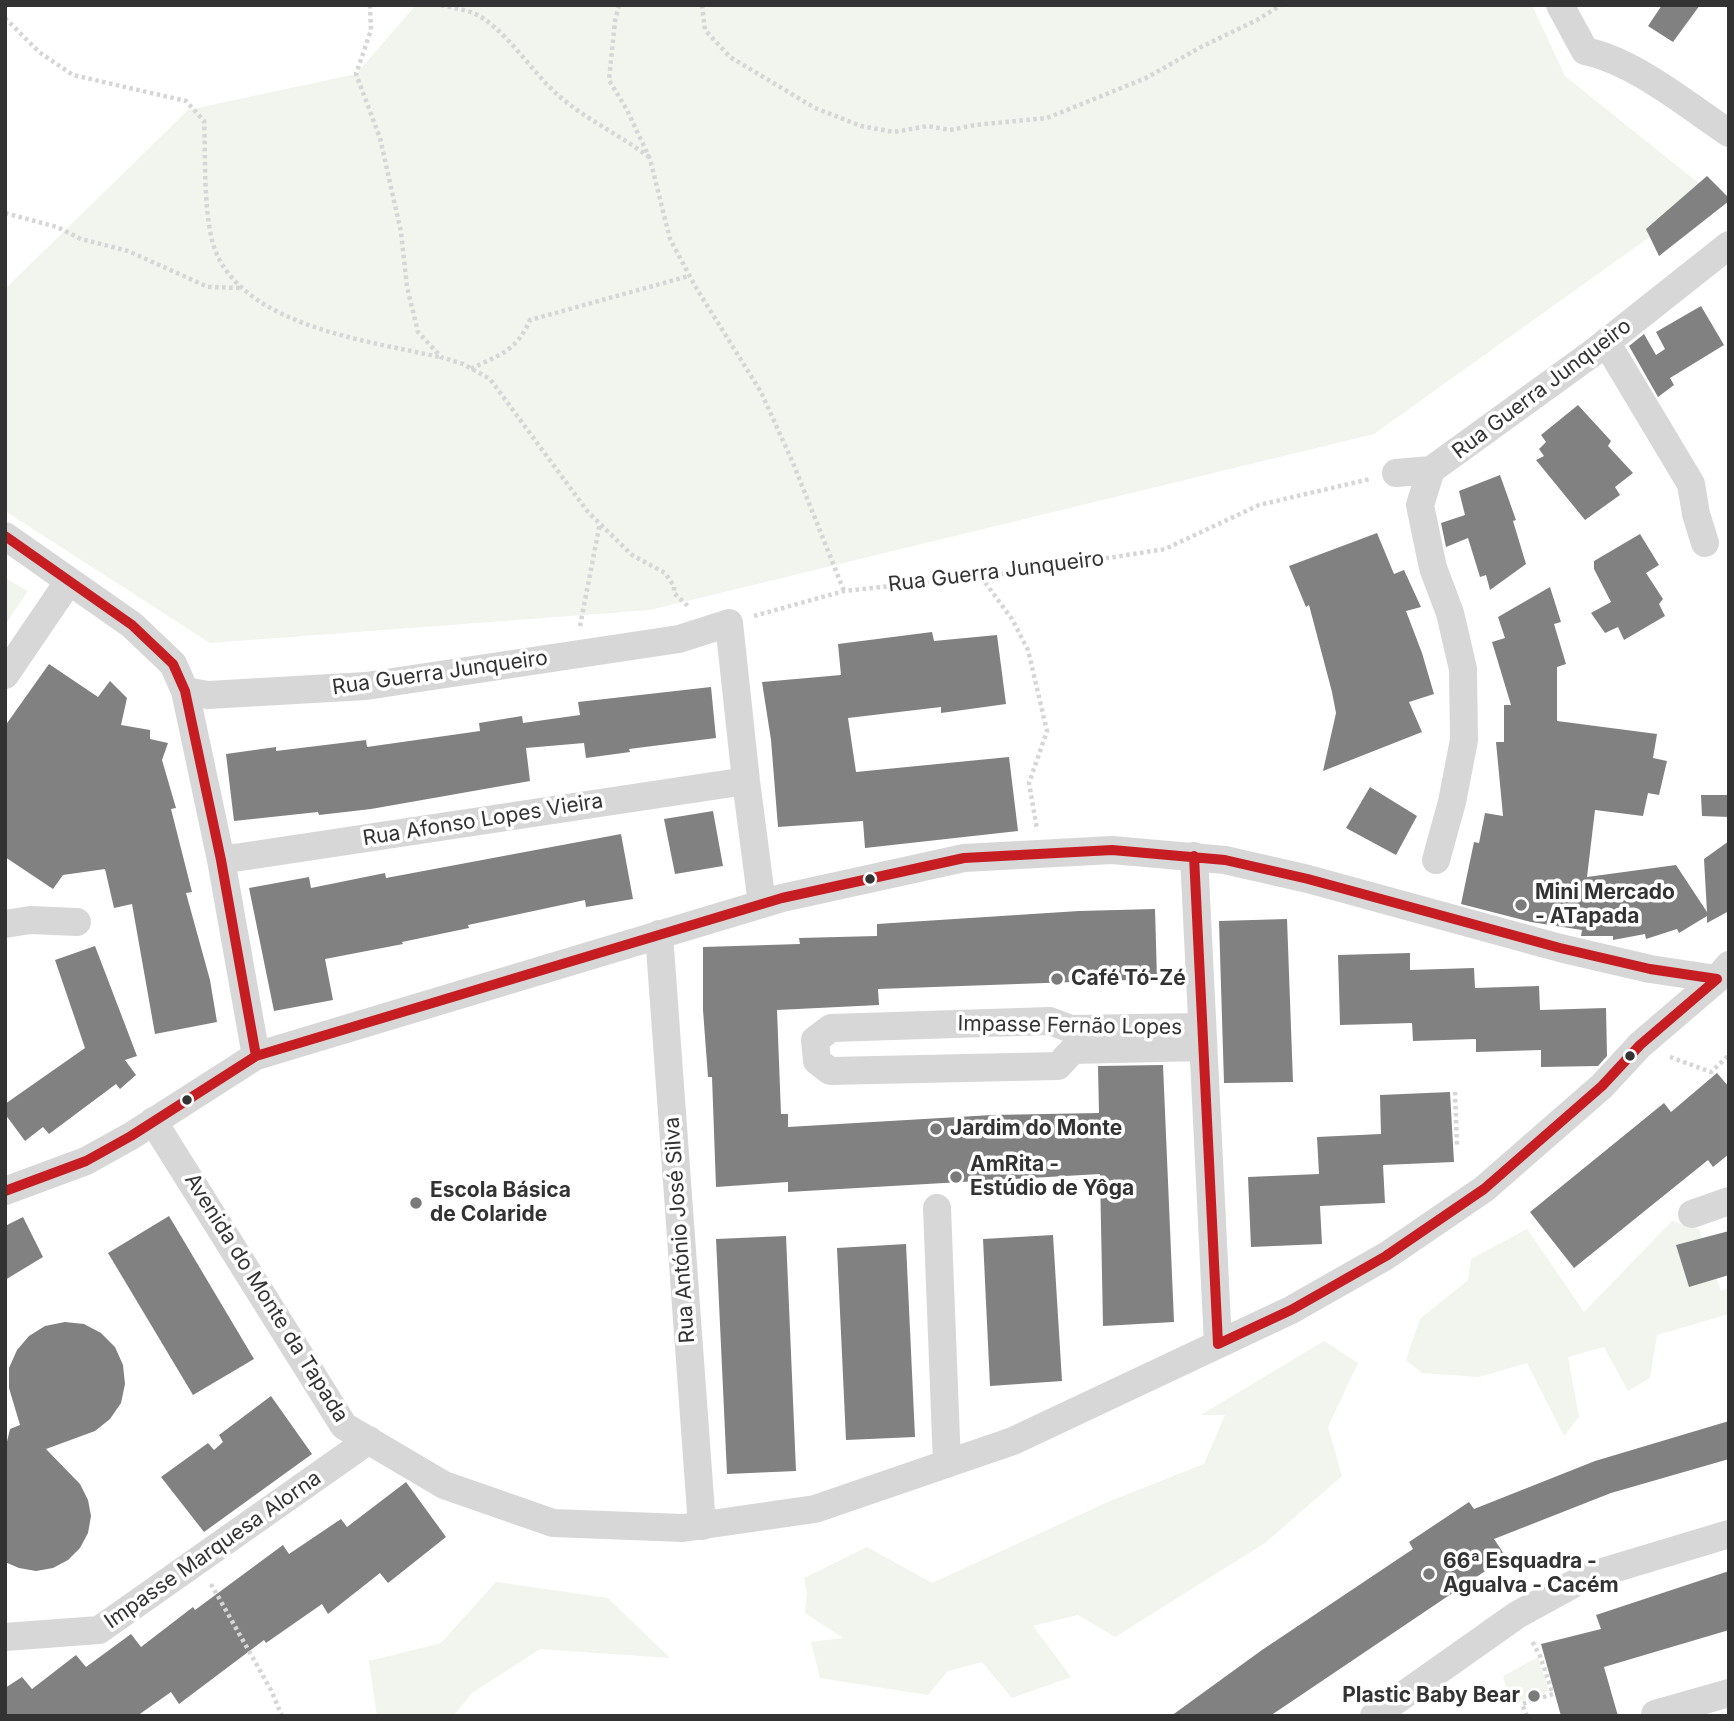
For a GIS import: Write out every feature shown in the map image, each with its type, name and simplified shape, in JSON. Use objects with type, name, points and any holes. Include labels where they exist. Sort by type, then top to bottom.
[{"type":"street","points":[[1560,5],[1585,51],[1604,55],[1634,70],[1729,133]]},
{"type":"street","name":"Rua Guerra Junqueiro","points":[[1396,473],[1432,470],[1606,342],[1729,245]]},
{"type":"street","points":[[1606,342],[1691,484],[1696,514],[1705,542]]},
{"type":"street","points":[[1432,470],[1420,505],[1433,568],[1450,613],[1462,669],[1464,740],[1452,802],[1436,860]]},
{"type":"street","points":[[5,536],[132,625],[173,664],[185,691],[256,1056]]},
{"type":"street","points":[[5,675],[69,581]]},
{"type":"street","points":[[719,626],[746,781],[762,904]]},
{"type":"street","name":"Rua Guerra Junqueiro","points":[[185,691],[208,695],[366,687],[678,639],[719,626]]},
{"type":"street","name":"Rua Afonso Lopes Vieira","points":[[220,860],[746,781]]},
{"type":"street","points":[[5,1191],[86,1161],[256,1056],[762,904],[964,858],[1112,850],[1225,860],[1308,879],[1560,948],[1650,969],[1723,972]]},
{"type":"street","points":[[1194,856],[1217,1344]]},
{"type":"street","points":[[5,924],[30,920],[77,922]]},
{"type":"street","name":"Rua António José Silva","points":[[659,934],[702,1526]]},
{"type":"street","name":"Avenida do Monte da Tapada","points":[[153,1121],[344,1426],[444,1485],[553,1523],[683,1528],[815,1510],[1013,1441],[1291,1310],[1386,1256],[1484,1189],[1602,1086],[1640,1045],[1723,972]]},
{"type":"street","name":"Impasse Fernão Lopes","points":[[1050,1021],[1071,1029],[1202,1037],[1073,1050],[1058,1066],[830,1072],[817,1061],[815,1040],[831,1028],[1050,1021]]},
{"type":"street","points":[[1692,1214],[1729,1201]]},
{"type":"street","points":[[937,1208],[947,1464]]},
{"type":"street","name":"Impasse Marquesa Alorna","points":[[5,1637],[99,1630],[369,1440]]},
{"type":"street","points":[[1374,1716],[1517,1615],[1586,1577],[1729,1534]]},
{"type":"street","points":[[1655,1716],[1729,1693]]},
{"type":"path","points":[[370,5],[371,30],[356,74],[380,138],[401,232],[407,287],[418,332],[441,357]]},
{"type":"path","points":[[441,5],[475,14],[498,30],[558,95],[586,116],[626,139],[650,159]]},
{"type":"path","points":[[620,5],[615,21],[609,80],[627,110],[650,159],[670,239],[689,276],[761,392],[793,463],[844,591]]},
{"type":"path","points":[[702,5],[705,30],[730,57],[815,108],[861,127],[894,132],[928,126],[950,130],[1047,118],[1146,78],[1281,5]]},
{"type":"path","points":[[5,18],[39,52],[73,75],[186,101],[204,121],[206,203],[219,258],[242,288],[279,312],[324,330],[441,357],[490,379],[588,512],[632,555],[665,573],[674,586],[674,593],[694,611],[719,626]]},
{"type":"path","points":[[5,214],[57,227],[81,239],[128,251],[208,287],[242,288]]},
{"type":"path","points":[[471,369],[509,351],[522,337],[530,320],[689,276]]},
{"type":"path","name":"Rua Guerra Junqueiro","points":[[719,626],[844,591],[981,576],[1165,550],[1259,505],[1396,473]]},
{"type":"path","points":[[576,654],[600,523]]},
{"type":"path","points":[[981,576],[1012,618],[1028,650],[1047,732],[1030,783],[1041,854]]},
{"type":"path","points":[[1640,1045],[1711,1072],[1729,1055]]},
{"type":"path","points":[[1455,1092],[1457,1147]]},
{"type":"path","points":[[198,1560],[271,1690],[282,1716]]},
{"type":"path","points":[[1527,1716],[1522,1704],[1553,1694],[1541,1656]]},
{"type":"shaded area","points":[[416,5],[1532,5],[1565,76],[1711,193],[1374,434],[650,610],[210,643],[5,511],[5,289],[188,110],[356,74]]},
{"type":"shaded area","points":[[5,578],[28,591],[5,625]]},
{"type":"shaded area","points":[[1672,1221],[1699,1229],[1721,1291],[1729,1287],[1729,1314],[1657,1335],[1650,1378],[1628,1391],[1604,1347],[1568,1357],[1579,1417],[1564,1436],[1527,1363],[1479,1377],[1422,1373],[1406,1360],[1420,1319],[1468,1280],[1471,1259],[1527,1229],[1584,1312]]},
{"type":"shaded area","points":[[1324,1341],[1358,1363],[1328,1427],[1342,1476],[1265,1543],[1115,1637],[1078,1615],[1033,1626],[1071,1677],[1012,1698],[982,1662],[948,1671],[928,1695],[820,1678],[811,1642],[843,1638],[805,1613],[807,1592],[804,1578],[867,1547],[932,1583],[1110,1501],[1204,1464],[1225,1415],[1201,1415]]},
{"type":"shaded area","points":[[496,1582],[608,1598],[670,1658],[540,1649],[472,1693],[453,1716],[377,1716],[369,1661],[441,1643]]},
{"type":"shaded area","points":[[1538,1657],[1549,1691],[1511,1705],[1503,1676]]},
{"type":"building","points":[[1662,5],[1700,5],[1673,42],[1648,26]]},
{"type":"building","points":[[1707,176],[1729,201],[1659,256],[1646,229]]},
{"type":"building","points":[[1701,306],[1724,345],[1670,378],[1674,385],[1658,397],[1629,346],[1644,334],[1656,355],[1665,349],[1656,332]]},
{"type":"building","points":[[1578,405],[1611,441],[1608,446],[1633,473],[1615,487],[1620,495],[1585,520],[1536,460],[1544,456],[1539,449],[1546,442],[1541,435]]},
{"type":"building","points":[[1500,475],[1516,520],[1513,521],[1526,564],[1490,590],[1486,575],[1480,577],[1468,538],[1446,547],[1441,523],[1465,515],[1459,491]]},
{"type":"building","points":[[1377,533],[1394,574],[1404,570],[1421,607],[1406,611],[1434,694],[1409,702],[1422,732],[1323,771],[1336,713],[1309,605],[1306,607],[1289,566]]},
{"type":"building","points":[[1640,534],[1659,565],[1646,573],[1663,599],[1659,604],[1665,616],[1624,640],[1618,627],[1605,633],[1591,613],[1611,602],[1594,569],[1594,561]]},
{"type":"building","points":[[1550,587],[1561,622],[1554,624],[1566,664],[1557,667],[1557,721],[1657,734],[1653,758],[1667,761],[1659,795],[1648,793],[1643,816],[1595,810],[1587,877],[1676,865],[1707,912],[1704,859],[1729,841],[1729,911],[1707,923],[1707,916],[1679,933],[1677,929],[1646,939],[1645,934],[1613,940],[1613,936],[1581,936],[1582,930],[1531,922],[1461,904],[1474,842],[1479,843],[1485,813],[1503,816],[1496,742],[1504,742],[1504,705],[1511,705],[1492,642],[1505,638],[1498,617]]},
{"type":"building","points":[[932,632],[934,641],[997,635],[1006,704],[941,713],[941,707],[848,718],[856,772],[1009,757],[1018,831],[865,848],[863,821],[778,827],[771,740],[762,682],[841,675],[838,644]]},
{"type":"building","points":[[49,664],[98,697],[110,681],[127,698],[121,725],[150,730],[150,739],[168,743],[162,760],[176,808],[171,809],[192,892],[186,893],[210,980],[217,1022],[155,1034],[132,904],[114,908],[105,869],[63,875],[53,889],[5,857],[5,726]]},
{"type":"building","points":[[711,687],[716,738],[629,749],[630,752],[586,758],[584,743],[526,748],[530,781],[371,809],[234,821],[226,754],[366,740],[367,747],[480,731],[479,723],[522,716],[523,723],[580,715],[578,702]]},
{"type":"building","points":[[1370,787],[1417,816],[1396,855],[1346,828]]},
{"type":"building","points":[[1701,795],[1729,795],[1729,817],[1702,816]]},
{"type":"building","points":[[713,811],[723,866],[675,874],[664,819]]},
{"type":"building","points":[[621,834],[633,899],[586,907],[585,900],[468,925],[469,928],[402,942],[403,944],[325,959],[333,1000],[274,1011],[249,888],[309,877],[311,888],[385,873],[386,878]]},
{"type":"building","points":[[1155,909],[1157,979],[878,989],[879,1005],[777,1010],[781,1114],[788,1114],[788,1127],[992,1115],[1099,1113],[1098,1066],[1163,1065],[1174,1322],[1103,1326],[1100,1174],[788,1192],[788,1182],[716,1187],[712,1077],[708,1077],[703,1010],[703,947],[800,944],[799,938],[877,936],[877,924]]},
{"type":"building","points":[[1287,919],[1293,1082],[1224,1083],[1219,921]]},
{"type":"building","points":[[95,946],[137,1056],[125,1060],[136,1075],[120,1089],[116,1084],[49,1134],[43,1127],[25,1141],[5,1114],[5,1104],[85,1048],[55,960]]},
{"type":"building","points":[[1410,953],[1410,970],[1474,968],[1475,988],[1539,986],[1540,1010],[1606,1008],[1607,1056],[1598,1066],[1541,1067],[1541,1050],[1476,1052],[1476,1039],[1413,1041],[1412,1023],[1340,1025],[1338,955]]},
{"type":"building","points":[[1717,1073],[1729,1087],[1729,1154],[1713,1167],[1708,1160],[1574,1268],[1530,1212],[1664,1103],[1671,1112]]},
{"type":"building","points":[[1450,1092],[1454,1162],[1383,1165],[1385,1203],[1320,1206],[1322,1244],[1251,1247],[1248,1177],[1319,1174],[1317,1137],[1381,1134],[1380,1095]]},
{"type":"building","points":[[169,1216],[254,1359],[193,1395],[108,1253]]},
{"type":"building","points":[[23,1217],[43,1257],[5,1280],[5,1226]]},
{"type":"building","points":[[1729,1231],[1729,1275],[1689,1287],[1676,1245]]},
{"type":"building","points":[[1053,1235],[1062,1381],[990,1386],[983,1239]]},
{"type":"building","points":[[786,1236],[796,1471],[727,1474],[716,1239]]},
{"type":"building","points":[[906,1244],[915,1437],[846,1440],[837,1248]]},
{"type":"building","points":[[65,1322],[84,1324],[101,1333],[115,1347],[123,1365],[125,1384],[121,1403],[110,1419],[95,1431],[46,1449],[80,1484],[88,1500],[91,1516],[88,1533],[80,1548],[68,1560],[53,1568],[36,1571],[5,1562],[5,1450],[10,1429],[20,1425],[9,1388],[9,1368],[17,1350],[29,1336],[45,1326]]},
{"type":"building","points":[[271,1396],[312,1454],[204,1532],[161,1477],[208,1443],[214,1450],[223,1442],[219,1435]]},
{"type":"building","points":[[1729,1421],[1729,1459],[1611,1493],[1494,1539],[1506,1557],[1270,1716],[1171,1716],[1262,1650],[1413,1549],[1409,1542],[1469,1502],[1474,1509],[1595,1461]]},
{"type":"building","points":[[406,1482],[446,1537],[388,1583],[380,1573],[328,1614],[322,1604],[266,1643],[264,1640],[179,1704],[171,1692],[137,1716],[5,1716],[5,1688],[22,1677],[32,1689],[76,1655],[86,1667],[131,1634],[141,1647],[193,1607],[195,1610],[283,1545],[289,1554],[341,1519],[347,1527]]},
{"type":"building","points":[[1729,1571],[1729,1630],[1604,1667],[1618,1716],[1561,1716],[1541,1644],[1601,1629],[1596,1615]]},
{"type":"transit line","points":[[5,536],[132,625],[173,664],[185,691],[221,860],[256,1056]]},
{"type":"transit line","points":[[5,1191],[86,1161],[131,1136],[256,1056],[782,898],[964,858],[1112,850],[1225,860],[1308,879],[1560,948],[1650,969],[1717,979]]},
{"type":"transit line","points":[[1194,856],[1218,1344]]},
{"type":"transit line","points":[[1218,1344],[1291,1310],[1386,1256],[1484,1189],[1602,1086],[1640,1045],[1717,979]]},
{"type":"place","name":"Mini Mercado - ATapada","points":[[1521,905]]},
{"type":"place","name":"Café Tó-Zé","points":[[1057,979]]},
{"type":"place","name":"Jardim do Monte","points":[[936,1129]]},
{"type":"place","name":"AmRita - Estúdio de Yôga","points":[[956,1177]]},
{"type":"place","name":"Escola Básica de Colaride","points":[[416,1203]]},
{"type":"place","name":"66ª Esquadra - Agualva - Cacém","points":[[1429,1574]]},
{"type":"place","name":"Plastic Baby Bear","points":[[1534,1696]]}]
